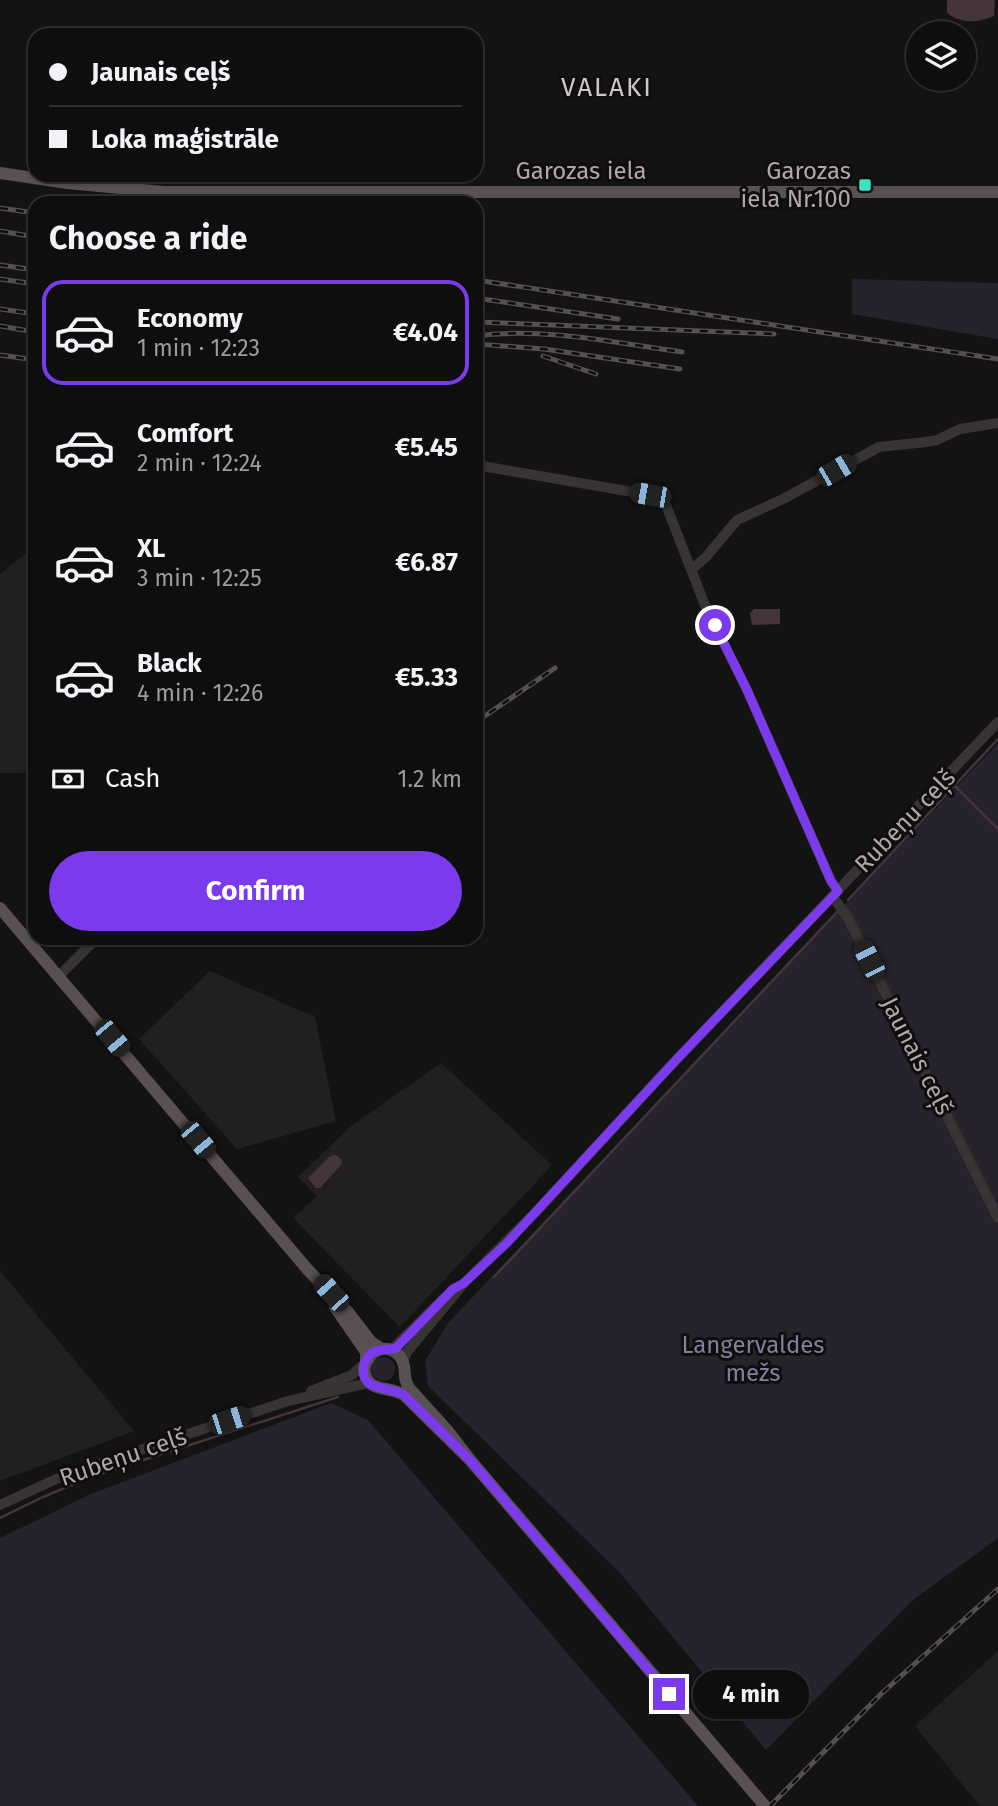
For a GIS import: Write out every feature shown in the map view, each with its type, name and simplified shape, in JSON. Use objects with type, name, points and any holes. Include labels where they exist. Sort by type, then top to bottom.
[{"type":"main road","name":"Garozas iela","points":[[0,173],[28,177]]},
{"type":"main road","name":"Garozas iela","points":[[60,182],[164,192],[998,192]]},
{"type":"main road","points":[[0,908],[28,940]]},
{"type":"main road","points":[[33,945],[371,1342],[403,1362],[404,1376],[410,1389],[765,1806]]},
{"type":"main road","points":[[308,1270],[366,1352],[364,1374],[368,1383],[376,1388],[391,1389],[404,1395],[471,1461]]},
{"type":"main road","points":[[365,1362],[373,1353],[387,1350]]},
{"type":"main road","points":[[391,1389],[401,1382],[404,1376]]},
{"type":"street","points":[[691,570],[706,557],[737,520],[783,499],[879,447],[937,440],[960,429],[998,423]]},
{"type":"street","name":"Jaunais ceļš","points":[[483,466],[658,498],[666,505],[706,608],[747,690],[835,894],[998,1218]]},
{"type":"street","name":"Rubeņu ceļš","points":[[403,1362],[407,1352],[464,1283],[537,1212],[670,1066],[998,722]]},
{"type":"street","points":[[60,976],[90,945]]},
{"type":"street","name":"Rubeņu ceļš","points":[[387,1350],[453,1289],[464,1283]]},
{"type":"street","name":"Rubeņu ceļš","points":[[288,1401],[295,1395],[352,1375],[365,1362]]},
{"type":"street","name":"Rubeņu ceļš","points":[[0,1505],[76,1472],[288,1401],[368,1383]]},
{"type":"shaded area","points":[[947,0],[995,0],[994,16],[982,20],[964,21],[947,13]]},
{"type":"shaded area","points":[[28,552],[28,773],[0,773],[0,574]]},
{"type":"shaded area","points":[[754,609],[780,609],[780,624],[752,625],[750,613]]},
{"type":"shaded area","points":[[210,971],[315,1017],[336,1121],[237,1149],[139,1039]]},
{"type":"shaded area","points":[[441,1063],[552,1165],[400,1327],[293,1218],[317,1196],[298,1177],[351,1126]]},
{"type":"shaded area","points":[[336,1155],[342,1160],[341,1165],[320,1188],[316,1188],[308,1178],[330,1156]]},
{"type":"shaded area","points":[[0,1271],[134,1431],[0,1481]]},
{"type":"shaded area","points":[[998,1651],[998,1806],[980,1806],[915,1726]]},
{"type":"green space","points":[[852,279],[998,283],[998,339],[852,314]]},
{"type":"green space","name":"Langervaldes mežs","points":[[998,743],[998,1538],[913,1600],[766,1750],[620,1573],[428,1386],[425,1361],[448,1323]]},
{"type":"green space","points":[[378,1357],[388,1357],[395,1364],[395,1374],[388,1381],[378,1381],[371,1374],[371,1364]]},
{"type":"green space","points":[[331,1403],[368,1420],[698,1806],[0,1806],[0,1538],[91,1494]]},
{"type":"waterway","points":[[848,900],[998,739]]},
{"type":"waterway","points":[[954,785],[998,829]]},
{"type":"waterway","points":[[494,1277],[837,912]]},
{"type":"waterway","points":[[0,1518],[91,1477],[338,1397]]},
{"type":"railway","points":[[0,208],[28,212]]},
{"type":"railway","points":[[0,231],[28,236]]},
{"type":"railway","points":[[0,265],[28,269]]},
{"type":"railway","points":[[0,279],[28,283]]},
{"type":"railway","points":[[483,281],[998,359]]},
{"type":"railway","points":[[483,299],[618,319]]},
{"type":"railway","points":[[0,309],[28,313]]},
{"type":"railway","points":[[483,322],[774,334]]},
{"type":"railway","points":[[0,326],[28,331]]},
{"type":"railway","points":[[483,335],[527,333],[553,335],[682,352]]},
{"type":"railway","points":[[483,345],[544,349],[680,369]]},
{"type":"railway","points":[[0,355],[28,359]]},
{"type":"railway","points":[[543,356],[596,374]]},
{"type":"railway","points":[[483,717],[555,668]]},
{"type":"railway","points":[[770,1806],[881,1694],[998,1589]]},
{"type":"place","name":"Garozas iela Nr.100","points":[[865,185]]},
{"type":"district","name":"VALAKI","points":[[607,87]]},
{"type":"route","points":[[669,1694],[471,1461],[404,1395],[391,1389],[381,1390],[368,1383],[364,1364],[377,1350],[396,1348],[453,1289],[464,1283],[507,1243],[676,1060],[838,891],[831,881],[747,690],[715,625]]}]
